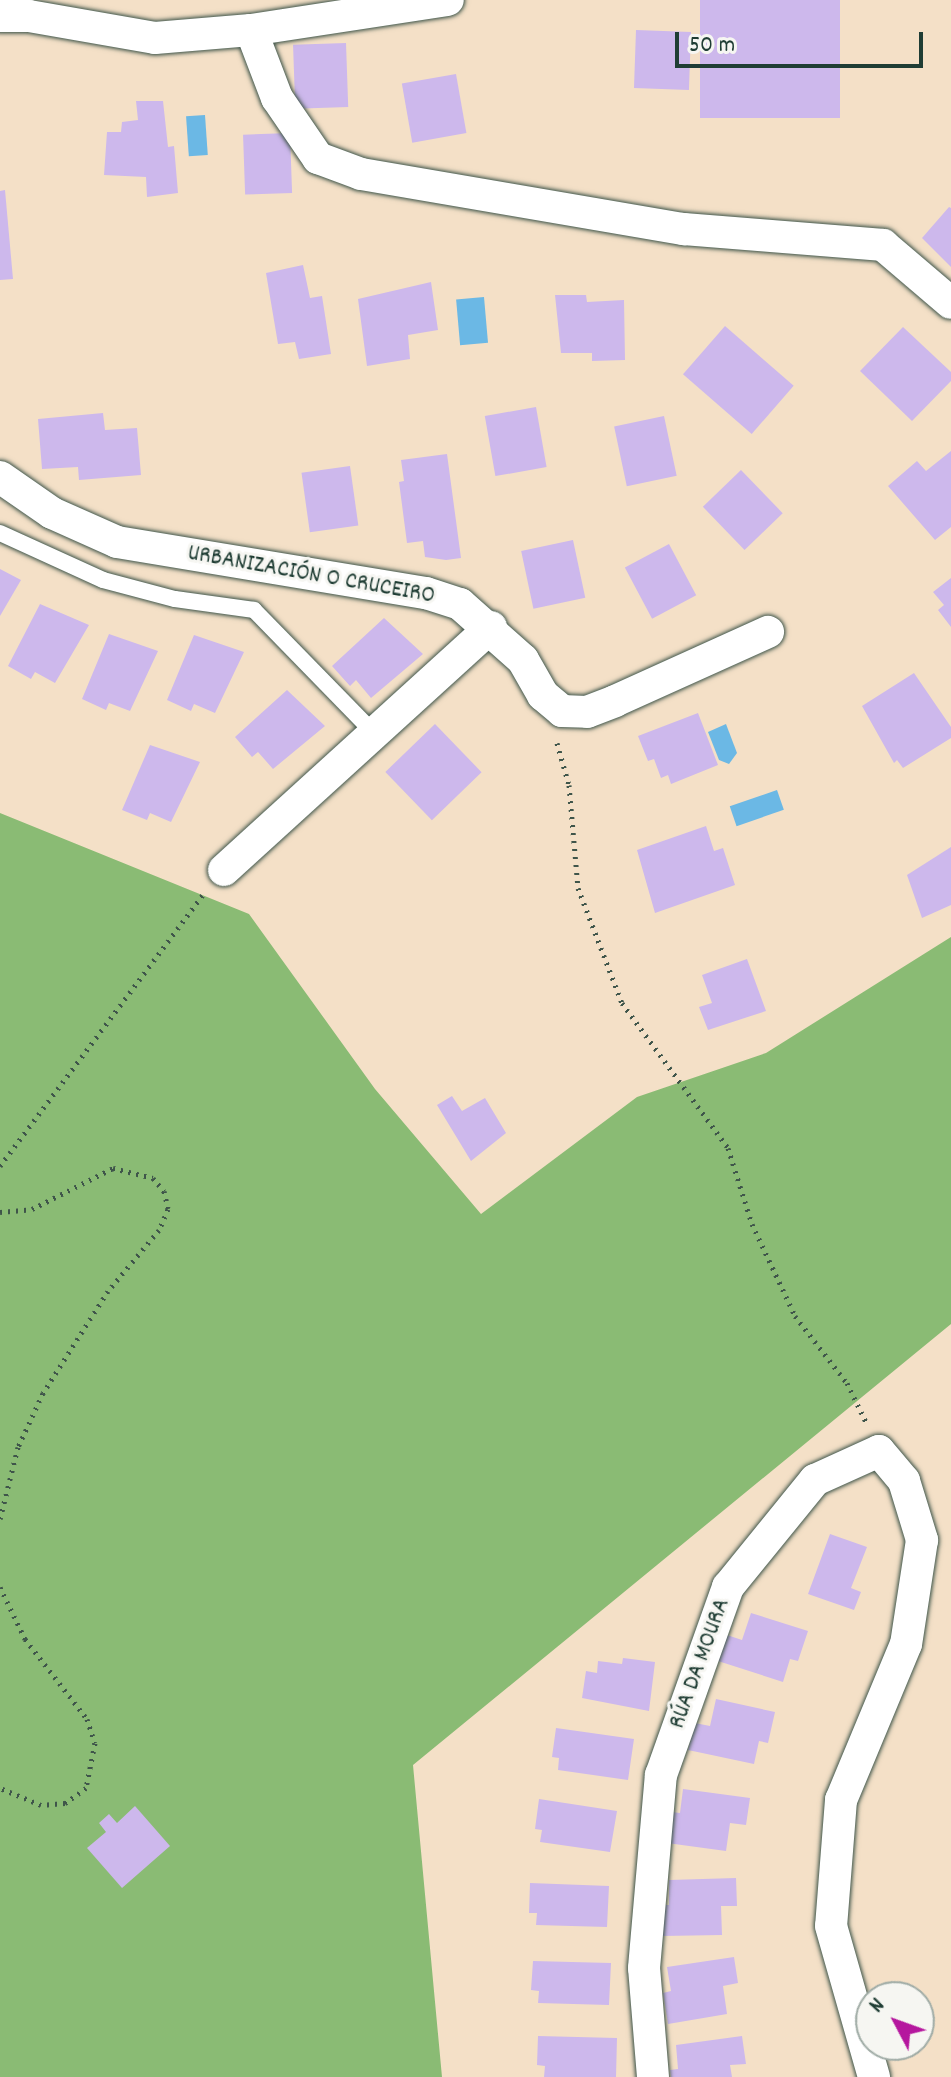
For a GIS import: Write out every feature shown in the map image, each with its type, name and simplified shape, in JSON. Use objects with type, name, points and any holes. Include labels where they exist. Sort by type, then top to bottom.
[{"type":"street","points":[[10,12],[155,38],[251,30],[448,0]]},
{"type":"street","points":[[251,30],[277,98],[318,158],[361,174],[684,229],[883,245],[951,303]]},
{"type":"street","name":"URBANIZACIÓN O CRUCEIRO","points":[[0,477],[52,513],[117,542],[426,593],[460,604],[491,627],[523,660],[543,695]]},
{"type":"street","points":[[224,870],[491,627]]},
{"type":"street","points":[[543,695],[562,711],[587,712],[768,632]]},
{"type":"street","points":[[874,2077],[831,1926],[841,1800],[906,1644],[922,1540],[904,1481],[879,1451]]},
{"type":"street","name":"RÚA DA MOURA","points":[[653,2077],[644,1968],[661,1775],[728,1587],[815,1480],[879,1451]]},
{"type":"lane","points":[[0,533],[103,580],[175,599],[254,610],[374,733]]},
{"type":"path","points":[[543,695],[569,785],[578,888],[622,1003],[728,1148],[752,1224],[795,1316],[847,1383],[879,1451]]},
{"type":"path","points":[[0,1166],[168,936],[224,870]]},
{"type":"path","points":[[0,1212],[32,1209],[113,1168],[153,1178],[164,1191],[168,1209],[159,1230],[108,1291],[43,1393],[18,1447],[0,1519]]},
{"type":"path","points":[[0,1587],[25,1639],[87,1719],[95,1743],[86,1788],[65,1803],[41,1805],[0,1788]]},
{"type":"green space","points":[[0,813],[249,914],[375,1089],[481,1214],[637,1097],[766,1053],[951,937],[951,1324],[413,1765],[442,2077],[0,2077]]},
{"type":"water","points":[[205,115],[208,155],[189,156],[186,116]]},
{"type":"water","points":[[484,297],[488,343],[460,345],[456,299]]},
{"type":"water","points":[[726,724],[737,753],[729,764],[719,760],[708,732]]},
{"type":"water","points":[[777,790],[784,810],[737,826],[730,806]]},
{"type":"building","points":[[700,0],[840,0],[840,118],[700,118]]},
{"type":"building","points":[[636,30],[691,32],[689,90],[634,88]]},
{"type":"building","points":[[346,43],[348,107],[295,109],[293,45]]},
{"type":"building","points":[[456,74],[466,133],[412,143],[402,84]]},
{"type":"building","points":[[136,101],[163,101],[168,147],[174,146],[178,193],[147,197],[146,177],[104,175],[107,132],[121,132],[122,122],[138,120]]},
{"type":"building","points":[[290,133],[292,193],[245,195],[243,135]]},
{"type":"building","points":[[5,190],[13,279],[0,280],[0,191]]},
{"type":"building","points":[[951,208],[951,267],[922,238]]},
{"type":"building","points":[[303,265],[310,298],[322,296],[331,354],[299,359],[295,342],[278,344],[266,273]]},
{"type":"building","points":[[431,282],[438,330],[408,335],[410,359],[367,366],[358,299]]},
{"type":"building","points":[[555,295],[586,295],[587,302],[624,300],[625,360],[592,361],[592,353],[561,353]]},
{"type":"building","points":[[725,326],[794,386],[752,434],[683,374]]},
{"type":"building","points":[[903,327],[951,372],[951,381],[912,421],[860,371]]},
{"type":"building","points":[[536,407],[547,467],[495,476],[485,416]]},
{"type":"building","points":[[103,413],[105,430],[137,428],[141,475],[79,480],[78,467],[42,469],[38,419]]},
{"type":"building","points":[[664,416],[677,476],[627,486],[614,427]]},
{"type":"building","points":[[951,451],[951,527],[935,540],[888,486],[917,461],[926,471]]},
{"type":"building","points":[[447,454],[461,558],[446,560],[425,557],[423,541],[407,543],[399,482],[404,481],[401,460]]},
{"type":"building","points":[[350,466],[358,525],[310,532],[301,473]]},
{"type":"building","points":[[741,470],[783,513],[745,550],[703,507]]},
{"type":"building","points":[[573,540],[585,598],[533,609],[521,551]]},
{"type":"building","points":[[669,544],[696,595],[652,619],[625,567]]},
{"type":"building","points":[[0,569],[21,580],[0,616]]},
{"type":"building","points":[[951,578],[951,627],[938,610],[944,605],[933,592]]},
{"type":"building","points":[[40,604],[89,625],[55,683],[35,672],[31,679],[8,666]]},
{"type":"building","points":[[384,618],[423,654],[371,698],[356,680],[350,686],[332,666]]},
{"type":"building","points":[[109,634],[158,651],[130,711],[109,703],[106,710],[82,699]]},
{"type":"building","points":[[194,635],[244,652],[215,713],[194,704],[191,711],[167,700]]},
{"type":"building","points":[[914,673],[951,727],[951,738],[903,768],[897,760],[894,763],[862,706]]},
{"type":"building","points":[[287,690],[325,726],[273,769],[258,752],[252,757],[235,737]]},
{"type":"building","points":[[698,713],[718,765],[671,784],[668,775],[661,778],[654,759],[648,761],[638,736]]},
{"type":"building","points":[[435,724],[482,772],[432,820],[385,772]]},
{"type":"building","points":[[150,745],[200,762],[171,822],[150,813],[147,820],[122,810]]},
{"type":"building","points":[[706,826],[714,851],[723,848],[735,885],[655,913],[637,850]]},
{"type":"building","points":[[951,847],[951,905],[922,918],[907,875]]},
{"type":"building","points":[[747,959],[766,1011],[708,1030],[699,1007],[712,1003],[702,975]]},
{"type":"building","points":[[452,1096],[462,1111],[485,1098],[506,1133],[471,1161],[437,1105]]},
{"type":"building","points":[[830,1534],[867,1547],[851,1588],[861,1592],[854,1610],[808,1594]]},
{"type":"building","points":[[751,1613],[808,1631],[798,1661],[790,1659],[783,1682],[718,1661],[727,1635],[742,1640]]},
{"type":"building","points":[[623,1658],[655,1662],[649,1711],[582,1698],[586,1671],[597,1673],[598,1661],[622,1664]]},
{"type":"building","points":[[716,1699],[775,1712],[768,1743],[759,1741],[754,1764],[688,1750],[695,1723],[710,1726]]},
{"type":"building","points":[[556,1728],[634,1739],[628,1780],[558,1770],[559,1758],[552,1757]]},
{"type":"building","points":[[683,1789],[750,1798],[746,1825],[730,1823],[726,1851],[667,1843],[671,1812],[680,1813]]},
{"type":"building","points":[[539,1799],[617,1811],[610,1852],[540,1842],[542,1830],[535,1829]]},
{"type":"building","points":[[135,1806],[170,1846],[122,1888],[87,1848],[106,1832],[99,1823],[109,1814],[117,1823]]},
{"type":"building","points":[[736,1878],[737,1906],[721,1906],[722,1935],[662,1936],[661,1905],[669,1905],[669,1880]]},
{"type":"building","points":[[530,1883],[609,1886],[607,1927],[536,1925],[537,1913],[529,1913]]},
{"type":"building","points":[[734,1957],[738,1983],[723,1986],[727,2014],[668,2024],[663,1993],[671,1991],[667,1967]]},
{"type":"building","points":[[533,1961],[611,1963],[609,2005],[538,2003],[539,1991],[531,1990]]},
{"type":"building","points":[[538,2036],[617,2038],[616,2077],[544,2077],[545,2066],[537,2065]]},
{"type":"building","points":[[742,2036],[746,2064],[730,2065],[732,2077],[671,2077],[670,2070],[678,2069],[676,2045]]}]
